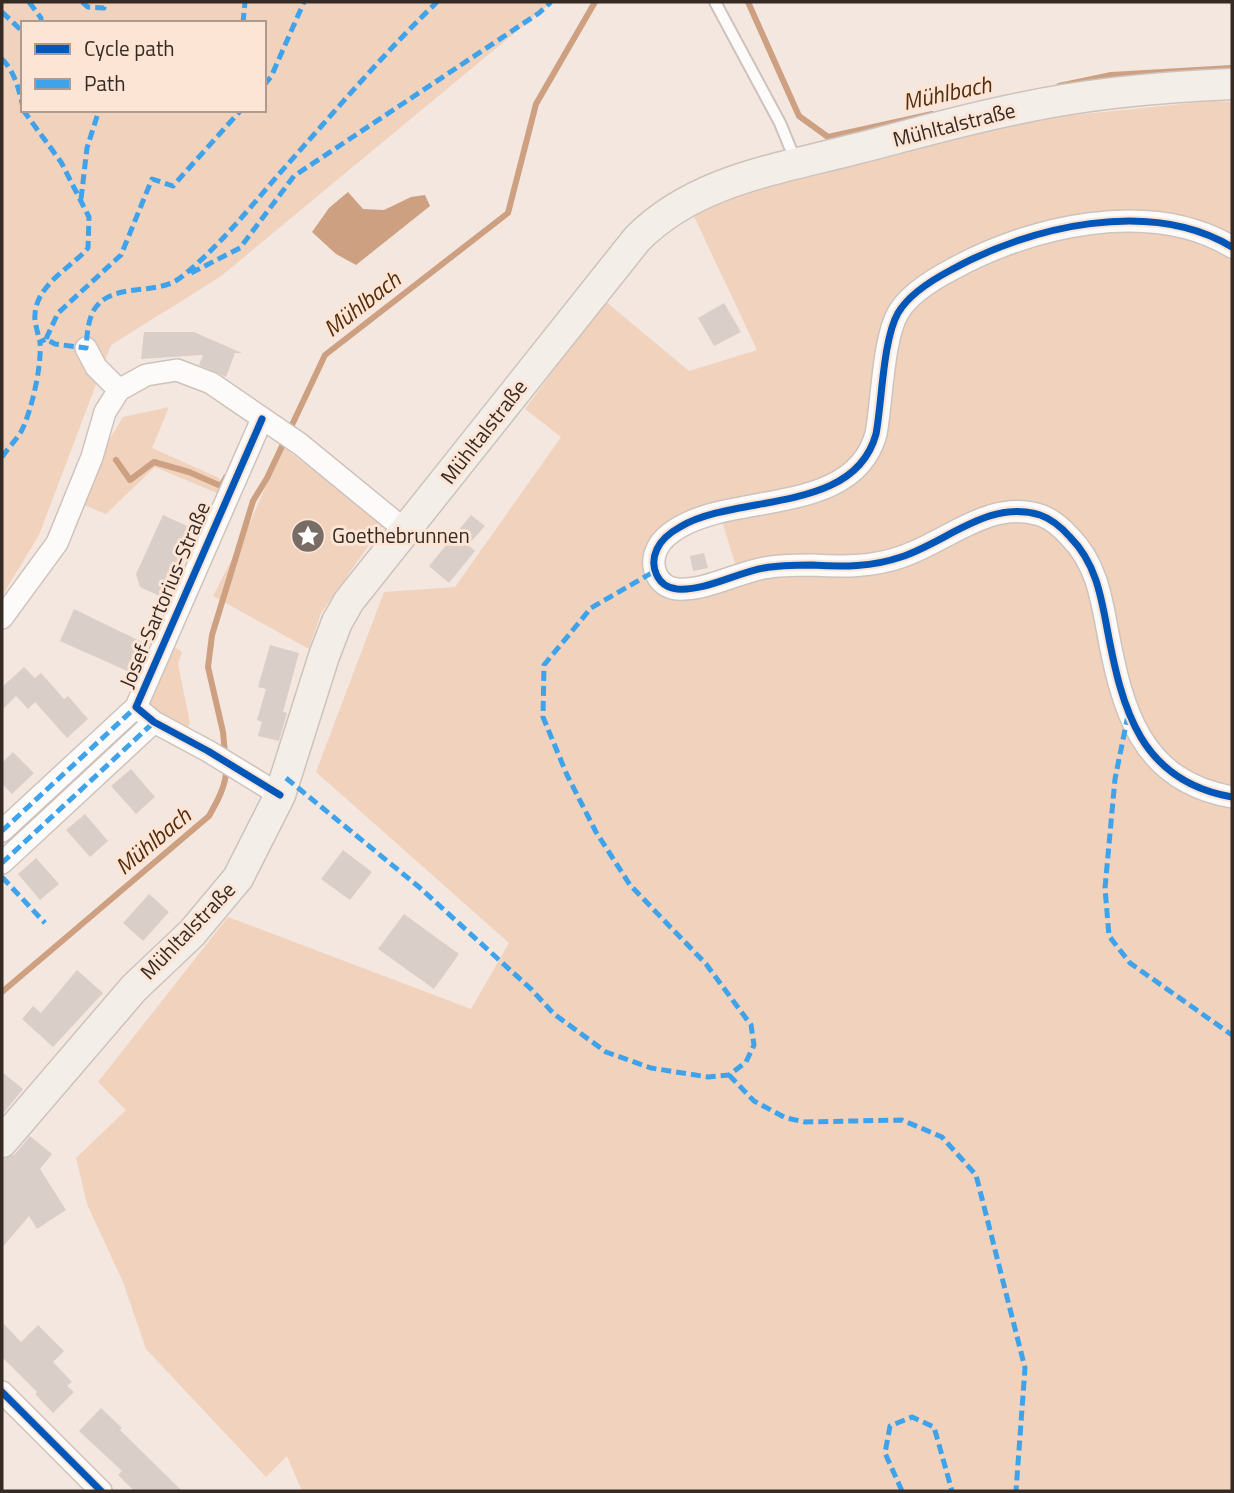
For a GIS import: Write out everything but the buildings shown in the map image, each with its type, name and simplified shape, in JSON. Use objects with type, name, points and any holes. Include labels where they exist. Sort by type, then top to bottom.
[{"type":"main road","name":"Mühltalstraße","points":[[2,1142],[134,988],[192,933],[239,878],[280,795],[337,622],[349,601],[636,239],[651,224],[675,207],[724,183],[1021,108],[1154,88],[1232,84]]},
{"type":"street","points":[[1232,247],[1196,231],[1165,224],[1106,223],[1042,232],[962,264],[920,290],[899,311],[890,334],[876,434],[872,448],[862,462],[837,481],[822,488],[790,499],[712,514],[680,527],[661,543],[654,561],[655,571],[664,585],[680,589],[693,588],[766,567],[875,564],[903,556],[982,518],[1019,512],[1041,516],[1060,526],[1076,543],[1090,565],[1099,587],[1112,659],[1128,715],[1149,752],[1181,779],[1200,788],[1232,797]]},
{"type":"street","points":[[86,348],[96,367],[119,390]]},
{"type":"street","points":[[2,618],[57,543],[92,457],[105,412],[119,390],[146,375],[177,370],[211,383],[300,444],[405,530]]},
{"type":"street","name":"Josef-Sartorius-Straße","points":[[2,831],[136,707],[262,419]]},
{"type":"street","name":"Josef-Sartorius-Straße","points":[[136,707],[154,722],[280,795]]},
{"type":"street","points":[[2,863],[154,722]]},
{"type":"street","points":[[2,1392],[101,1491]]},
{"type":"lane","points":[[715,2],[780,123],[797,164]]},
{"type":"shaded area","points":[[2,2],[552,2],[220,277],[111,345],[39,535],[2,596]]},
{"type":"shaded area","points":[[1211,101],[1232,102],[1232,1491],[302,1491],[287,1456],[266,1477],[146,1349],[123,1282],[87,1204],[76,1158],[126,1110],[98,1082],[228,917],[471,1009],[509,943],[316,772],[384,592],[455,587],[561,437],[525,409],[605,301],[689,371],[757,350],[691,210],[987,124]],"holes":[[[717,505],[741,583],[650,583],[688,513]]]},
{"type":"shaded area","points":[[348,192],[363,209],[384,210],[411,197],[425,195],[430,206],[356,265],[336,254],[312,232],[329,208]]},
{"type":"shaded area","points":[[169,407],[152,448],[219,478],[224,496],[155,467],[106,514],[84,505],[94,465],[123,417]]},
{"type":"shaded area","points":[[283,447],[384,524],[321,613],[309,649],[213,596],[245,534]]},
{"type":"shaded area","points":[[170,644],[182,652],[178,664],[190,723],[186,730],[149,710],[143,702]]},
{"type":"waterway","name":"Mühlbach","points":[[225,754],[223,732],[208,667],[212,635],[253,501],[267,478],[325,355],[508,213],[536,104],[595,2]]},
{"type":"waterway","name":"Mühlbach","points":[[748,2],[799,116],[828,137],[932,114]]},
{"type":"waterway","name":"Mühlbach","points":[[1059,86],[1111,75],[1232,68]]},
{"type":"waterway","points":[[116,460],[130,480],[154,462],[189,472],[221,486],[226,477]]},
{"type":"waterway","name":"Mühlbach","points":[[2,992],[209,816],[223,787],[226,768]]},
{"type":"marked path","points":[[29,2],[41,21]]},
{"type":"marked path","points":[[82,2],[88,7],[104,8],[104,2]]},
{"type":"marked path","points":[[243,21],[245,2]]},
{"type":"marked path","points":[[266,83],[304,2]]},
{"type":"marked path","points":[[2,457],[22,430],[29,411],[36,387],[40,342],[46,339],[55,344],[86,348],[91,316],[104,299],[114,294],[159,287],[180,278],[194,267],[232,229],[356,87],[437,2]]},
{"type":"marked path","points":[[191,273],[240,248],[294,176],[539,13],[551,2]]},
{"type":"marked path","points":[[2,12],[21,30]]},
{"type":"marked path","points":[[2,59],[13,75],[21,99]]},
{"type":"marked path","points":[[24,112],[61,162],[89,217],[88,248],[48,285],[37,303],[35,320],[40,342]]},
{"type":"marked path","points":[[81,199],[87,148],[98,112]]},
{"type":"marked path","points":[[46,339],[58,313],[121,255],[152,179],[173,186],[239,112]]},
{"type":"marked path","points":[[286,778],[419,887],[531,989],[554,1014],[606,1052],[651,1068],[708,1077],[729,1075],[746,1062],[754,1045],[751,1025],[706,964],[630,885],[596,832],[567,775],[543,717],[544,665],[591,608],[655,571]]},
{"type":"marked path","points":[[2,831],[136,707]]},
{"type":"marked path","points":[[1128,715],[1115,779],[1105,888],[1109,936],[1130,963],[1232,1035]]},
{"type":"marked path","points":[[2,863],[154,722]]},
{"type":"marked path","points":[[2,877],[45,923]]},
{"type":"marked path","points":[[729,1075],[754,1101],[786,1118],[805,1122],[902,1120],[942,1137],[976,1175],[1025,1368],[1016,1491]]},
{"type":"marked path","points":[[902,1491],[885,1453],[890,1426],[912,1417],[934,1427],[952,1491]]},
{"type":"cycle path","points":[[1232,247],[1200,232],[1165,224],[1128,221],[1090,224],[1053,230],[1017,241],[982,254],[944,274],[908,300],[893,324],[886,354],[876,434],[864,460],[844,478],[819,490],[704,517],[680,527],[661,542],[654,562],[656,575],[664,584],[677,589],[688,589],[770,567],[879,563],[918,550],[986,517],[1021,512],[1040,515],[1056,524],[1070,537],[1091,568],[1102,603],[1120,686],[1141,737],[1156,758],[1176,775],[1201,788],[1232,797]]},
{"type":"cycle path","points":[[262,419],[136,707],[154,722],[280,795]]},
{"type":"cycle path","points":[[2,1392],[101,1491]]},
{"type":"place","name":"Goethebrunnen","points":[[308,536]]}]
